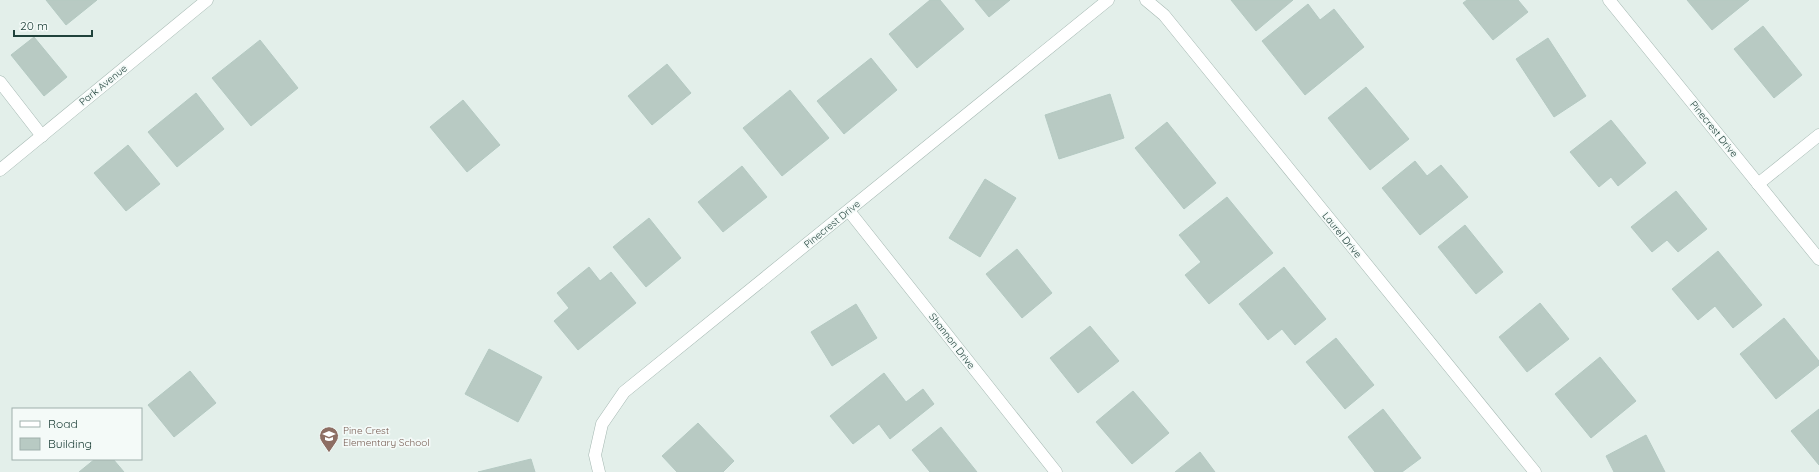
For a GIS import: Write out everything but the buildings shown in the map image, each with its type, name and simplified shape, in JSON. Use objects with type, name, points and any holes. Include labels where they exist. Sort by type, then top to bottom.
[{"type":"street","name":"Park Avenue","points":[[0,170],[207,0]]},
{"type":"street","name":"Pinecrest Drive","points":[[599,472],[595,455],[602,424],[624,392],[1108,0]]},
{"type":"street","name":"Laurel Drive","points":[[1146,0],[1164,15],[1535,472]]},
{"type":"street","name":"Pinecrest Drive","points":[[1609,0],[1819,259]]},
{"type":"street","points":[[0,82],[42,136]]},
{"type":"street","points":[[1758,184],[1819,135]]},
{"type":"street","name":"Shannon Drive","points":[[849,211],[1056,472]]},
{"type":"place","name":"Pine Crest Elementary School","points":[[329,453]]}]
